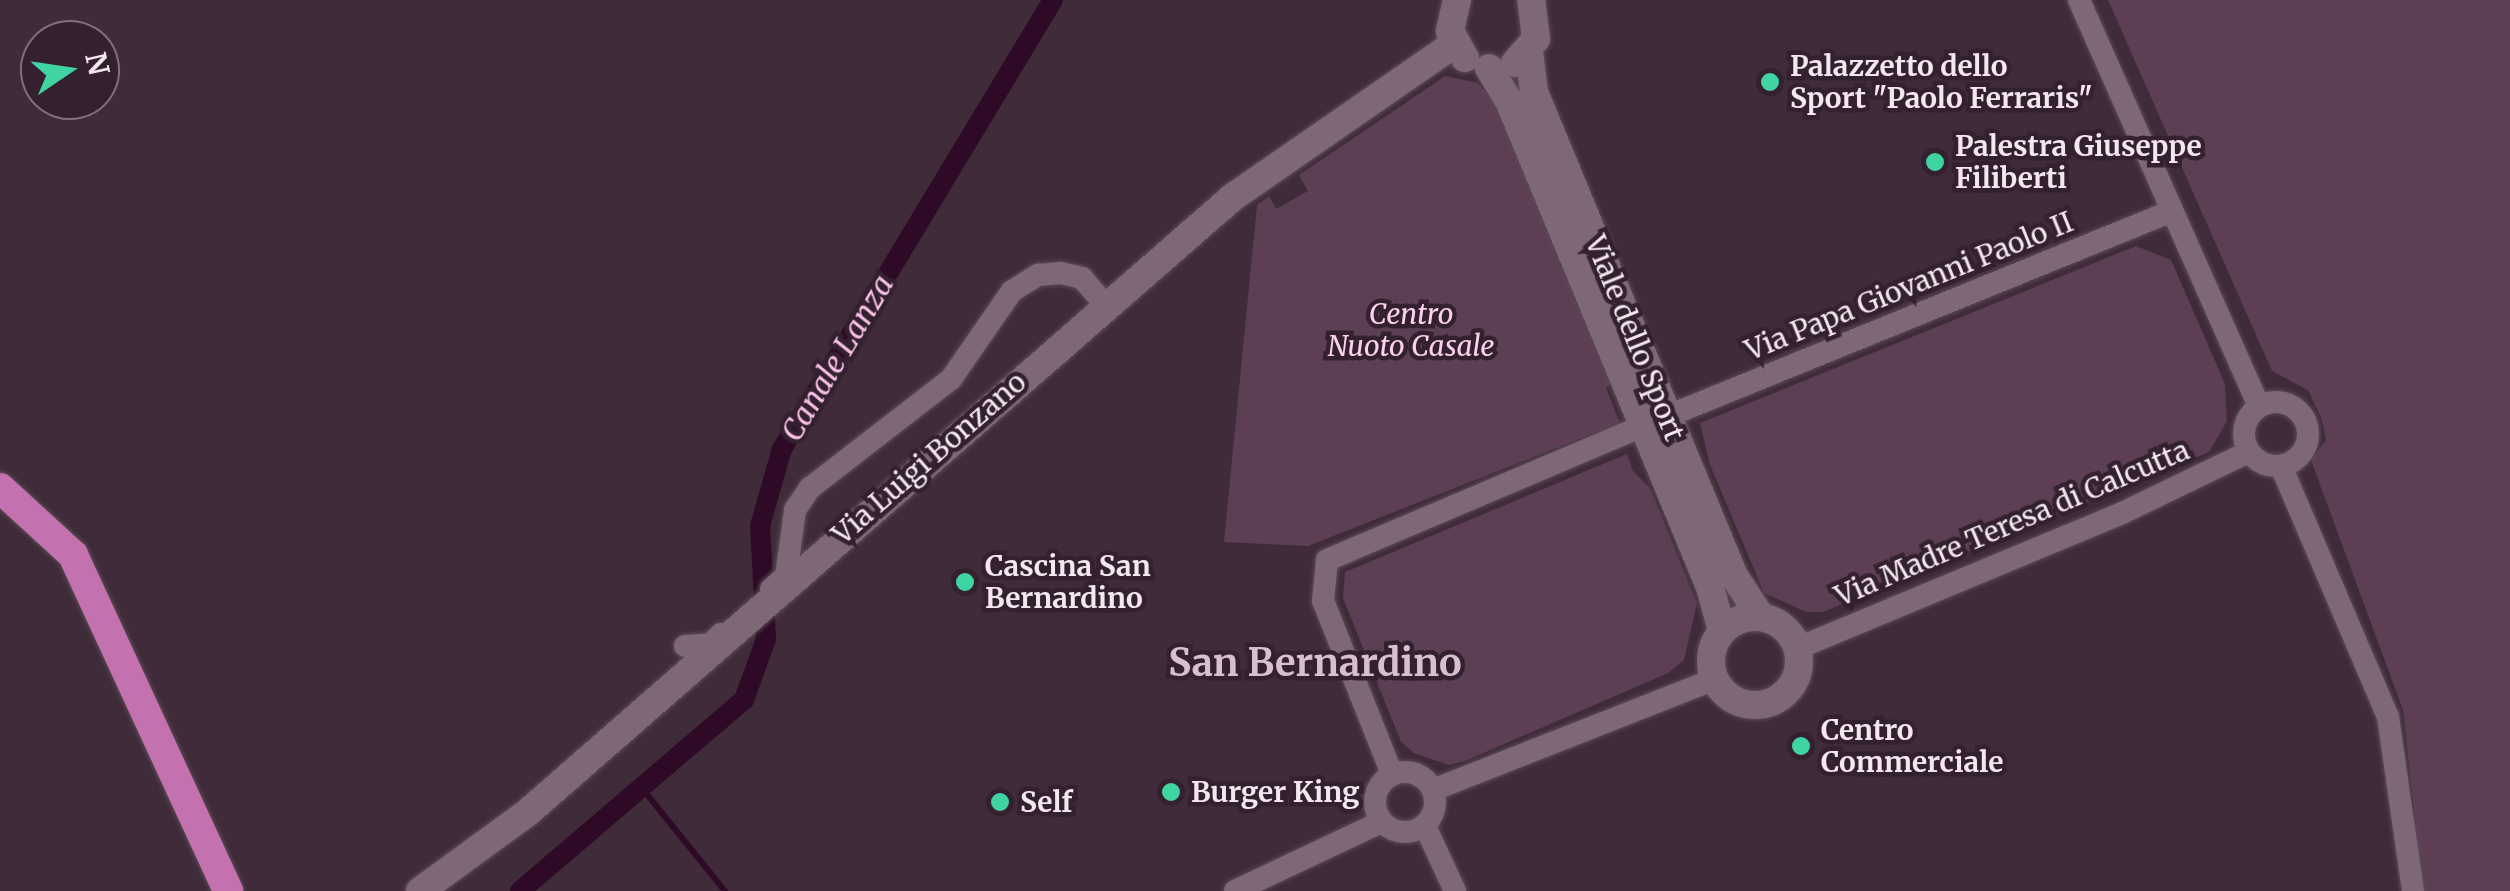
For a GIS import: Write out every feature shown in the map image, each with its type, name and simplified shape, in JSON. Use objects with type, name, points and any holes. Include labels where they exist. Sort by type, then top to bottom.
[{"type":"highway","points":[[0,488],[35,515],[73,554],[212,848],[228,891]]},
{"type":"highway","points":[[0,508],[35,515]]},
{"type":"highway","points":[[212,848],[230,874],[256,891]]},
{"type":"street","points":[[1457,0],[1450,16],[1454,44],[1488,68],[1518,62],[1530,52]]},
{"type":"street","name":"Viale dello Sport","points":[[1532,0],[1539,25],[1530,52],[1534,92],[1656,421],[1722,631]]},
{"type":"street","points":[[2079,0],[2259,406]]},
{"type":"street","name":"Via Luigi Bonzano","points":[[420,891],[527,812],[842,533],[1233,197],[1454,44]]},
{"type":"street","name":"Viale dello Sport","points":[[1488,68],[1510,103],[1656,421],[1734,576],[1761,616]]},
{"type":"street","name":"Via Papa Giovanni Paolo II","points":[[1392,774],[1323,601],[1326,560],[2172,211]]},
{"type":"street","points":[[685,646],[711,644],[786,576],[795,510],[810,488],[951,379],[1012,291],[1038,275],[1061,273],[1082,278],[1106,306]]},
{"type":"street","points":[[2289,404],[2308,428],[2305,448],[2282,466],[2263,464],[2248,452],[2245,422],[2259,406],[2289,404]]},
{"type":"street","name":"Via Madre Teresa di Calcutta","points":[[1798,648],[2122,513],[2248,452]]},
{"type":"street","points":[[2282,466],[2388,717],[2413,891]]},
{"type":"street","points":[[1761,616],[1784,627],[1798,648],[1795,680],[1771,703],[1738,702],[1715,680],[1711,654],[1722,631],[1740,619],[1761,616]]},
{"type":"street","points":[[1433,790],[1715,680]]},
{"type":"street","points":[[1392,774],[1420,776],[1433,790],[1434,810],[1425,826],[1397,832],[1381,822],[1375,795],[1392,774]]},
{"type":"street","points":[[1235,891],[1381,822]]},
{"type":"street","points":[[1425,826],[1455,891]]},
{"type":"green space","points":[[2108,0],[2510,0],[2510,891],[2423,891],[2403,710],[2311,460],[2326,440],[2322,420],[2308,390],[2272,371]]},
{"type":"green space","name":"Centro Nuoto Casale","points":[[1445,76],[1478,83],[1500,108],[1612,384],[1606,388],[1620,423],[1308,546],[1224,542],[1257,205],[1269,196],[1276,209],[1308,191],[1299,175]]},
{"type":"green space","points":[[2136,246],[2171,260],[2225,384],[2227,421],[2209,452],[1823,612],[1806,612],[1764,593],[1710,465],[1700,423]]},
{"type":"green space","points":[[1627,454],[1633,471],[1650,488],[1697,603],[1684,660],[1668,673],[1465,761],[1449,765],[1414,753],[1401,742],[1343,598],[1345,572]]},
{"type":"waterway","name":"Canale Lanza","points":[[520,891],[744,700],[766,639],[760,526],[782,449],[1053,0]]},
{"type":"waterway","points":[[641,787],[725,891]]},
{"type":"place","name":"Palazzetto dello Sport \"Paolo Ferraris\"","points":[[1770,82]]},
{"type":"place","name":"Palestra Giuseppe Filiberti","points":[[1935,162]]},
{"type":"place","name":"Cascina San Bernardino","points":[[965,582]]},
{"type":"place","name":"Centro Commerciale","points":[[1801,746]]},
{"type":"place","name":"Burger King","points":[[1171,792]]},
{"type":"place","name":"Self","points":[[1000,802]]},
{"type":"district","name":"San Bernardino","points":[[1315,663]]}]
